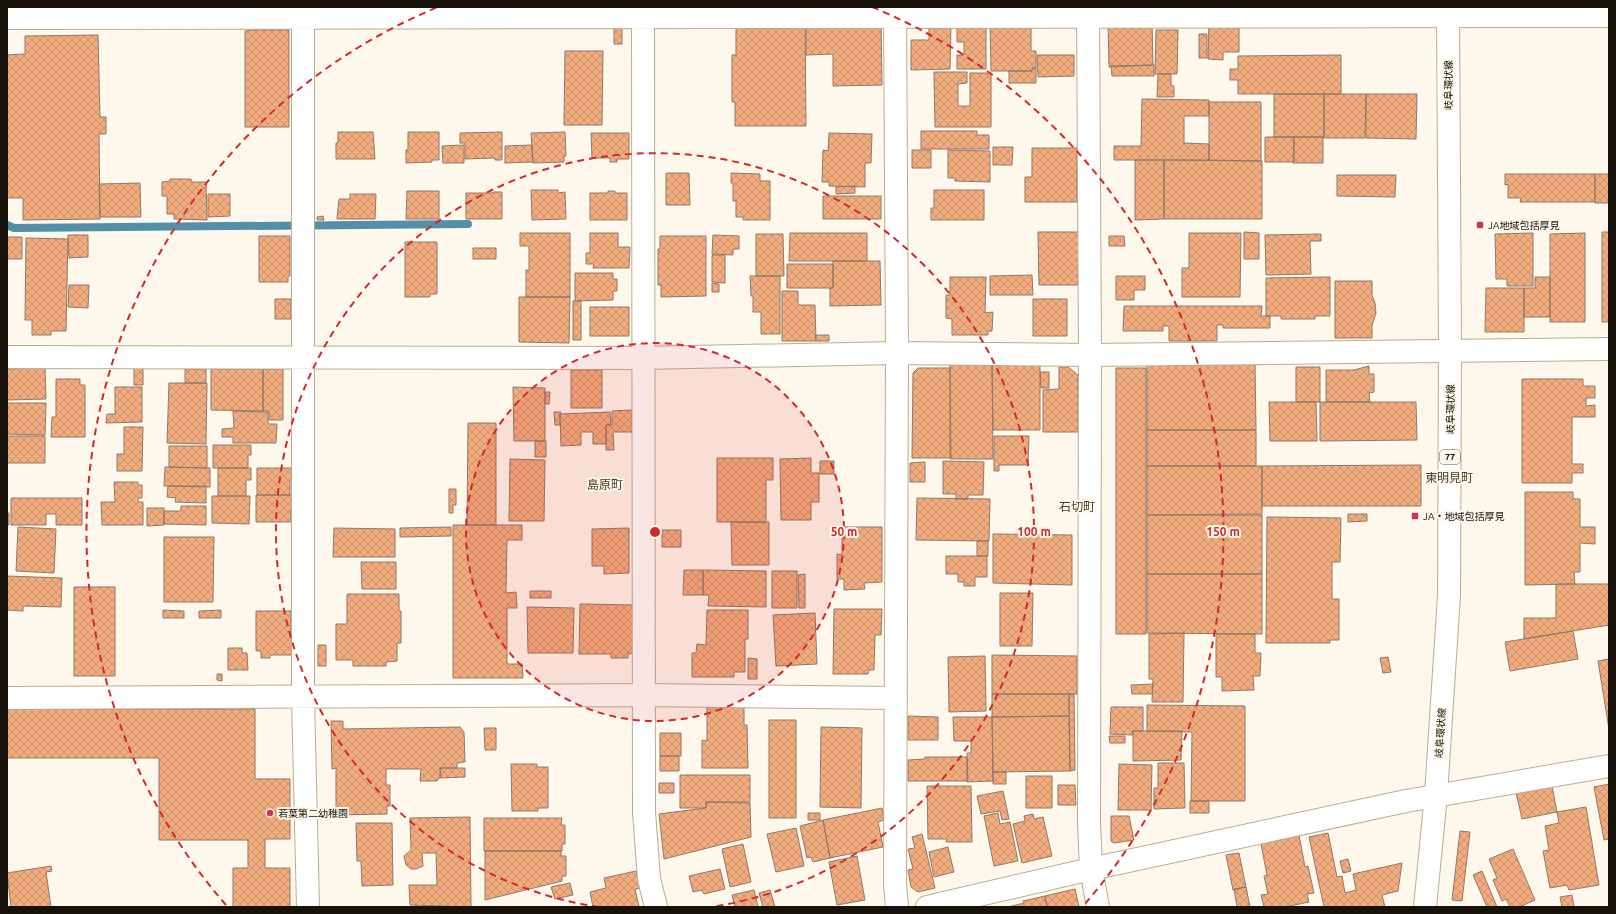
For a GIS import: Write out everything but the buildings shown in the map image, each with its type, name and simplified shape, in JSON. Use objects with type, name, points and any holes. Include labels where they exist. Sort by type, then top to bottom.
[{"type":"street","points":[[7,18],[302,12],[1448,11],[1609,16]]},
{"type":"street","name":"岐阜環状線","points":[[1425,907],[1436,795],[1449,594],[1450,351],[1448,11]]},
{"type":"street","points":[[302,12],[303,698],[308,907]]},
{"type":"street","points":[[643,12],[642,358],[644,812],[649,879],[656,907]]},
{"type":"street","points":[[895,12],[897,353],[895,884],[897,907]]},
{"type":"street","points":[[1088,12],[1090,355],[1089,823],[1091,869],[1098,907]]},
{"type":"street","points":[[7,357],[642,358],[897,353],[1090,355],[1609,349]]},
{"type":"street","points":[[7,698],[303,698],[644,695],[896,698]]},
{"type":"street","points":[[927,907],[1091,869],[1436,795],[1609,766]]},
{"type":"waterway","points":[[7,225],[14,228],[468,224]]},
{"type":"place","name":"JA地域包括厚見","points":[[1480,225]]},
{"type":"place","name":"JA・地域包括厚見","points":[[1415,516]]},
{"type":"place","name":"若葉第二幼稚園","points":[[270,813]]},
{"type":"district","name":"東明見町","points":[[1449,478]]},
{"type":"district","name":"島原町","points":[[605,485]]},
{"type":"district","name":"石切町","points":[[1077,507]]}]
